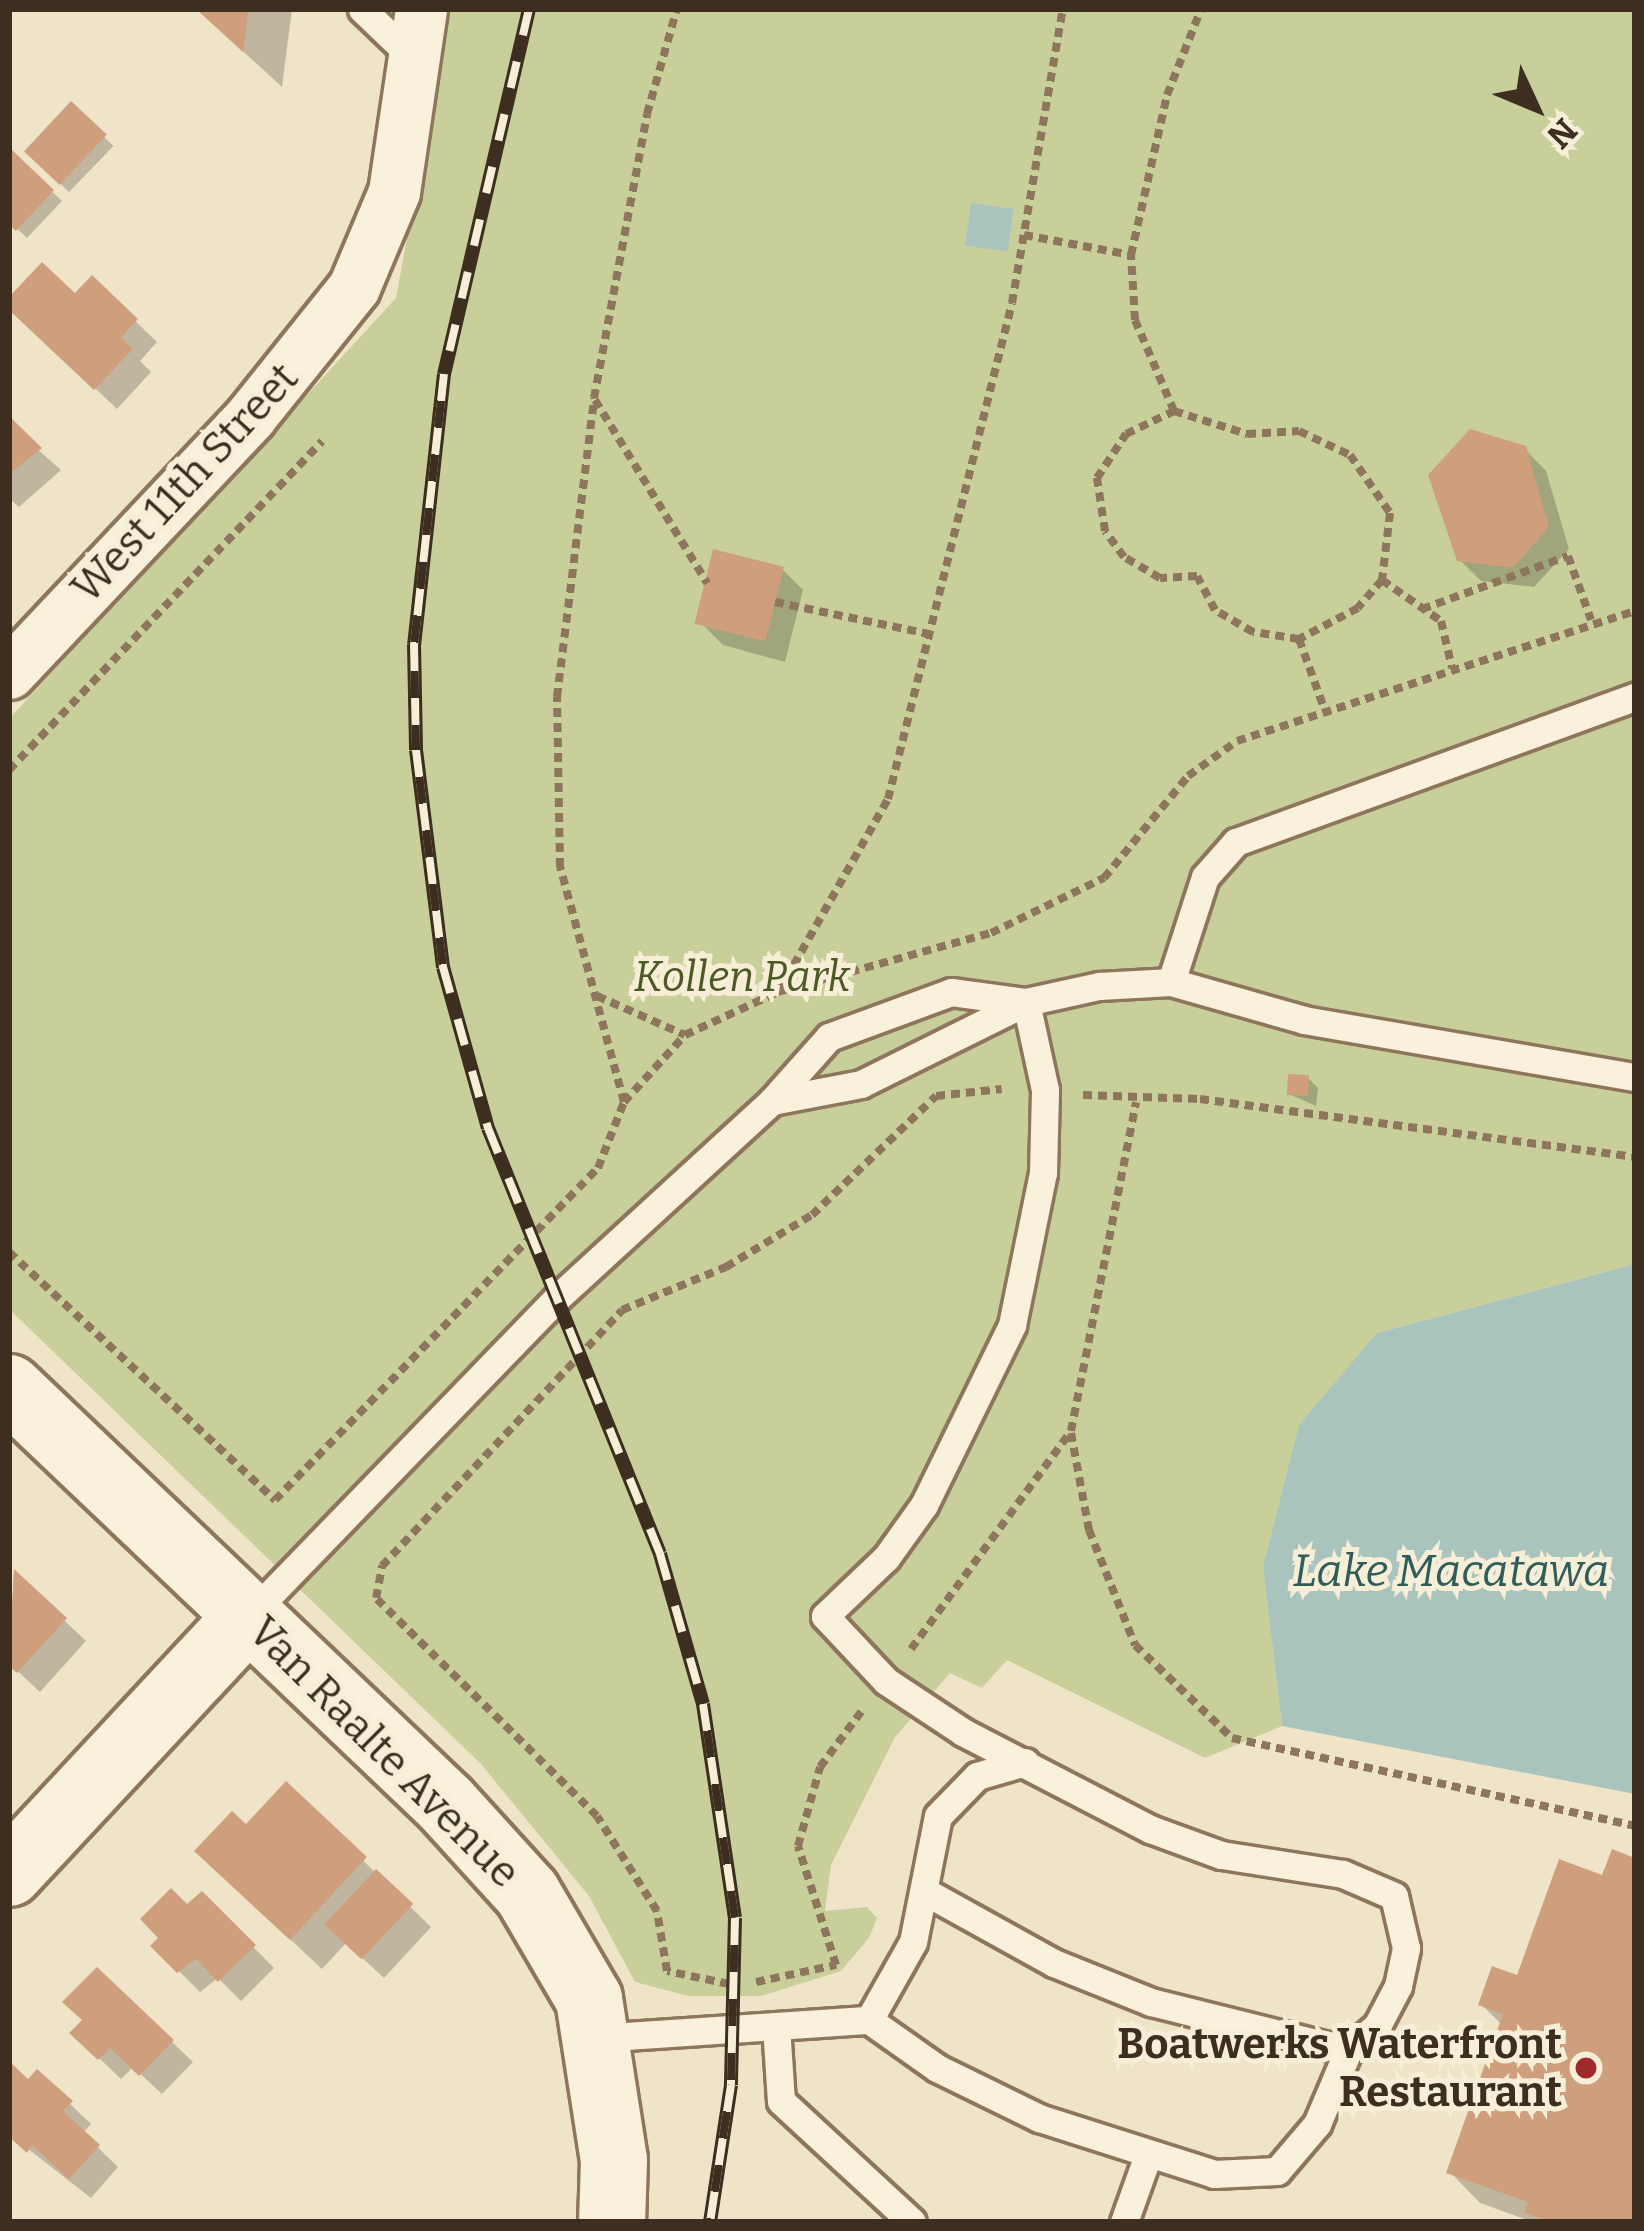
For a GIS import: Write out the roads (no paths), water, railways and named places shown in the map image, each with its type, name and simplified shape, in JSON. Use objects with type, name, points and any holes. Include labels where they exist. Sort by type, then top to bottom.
[{"type":"street","name":"West 11th Street","points":[[9,673],[250,417],[354,287],[394,192],[417,33]]},
{"type":"street","name":"Van Raalte Avenue","points":[[9,1388],[446,1803],[526,1893],[589,2000],[612,2210]]},
{"type":"street","points":[[9,1873],[248,1617]]},
{"type":"lane","points":[[362,9],[417,33]]},
{"type":"lane","points":[[1171,982],[1205,877],[1258,828],[1635,697]]},
{"type":"lane","points":[[772,1101],[861,1084],[1026,1002],[1099,986],[1171,982],[1304,1020],[1635,1077]]},
{"type":"lane","points":[[248,1617],[557,1298],[772,1101],[829,1036],[900,1005],[950,992],[1026,1002]]},
{"type":"lane","points":[[596,2038],[869,2020],[990,2099],[1214,2174],[1276,2171],[1317,2124],[1348,2051],[1377,2026],[1398,1986],[1406,1948],[1394,1896],[1343,1874],[1203,1848],[1025,1762],[886,1681],[825,1616],[886,1558],[924,1505],[1012,1325],[1043,1173],[1045,1090],[1026,1002]]},
{"type":"lane","points":[[869,2020],[913,1942],[938,1816],[977,1776],[1025,1762]]},
{"type":"lane","points":[[924,1891],[1054,1963],[1151,2002],[1348,2051]]},
{"type":"lane","points":[[776,2026],[781,2101],[912,2222]]},
{"type":"lane","points":[[1124,2222],[1148,2155]]},
{"type":"water","points":[[971,203],[1014,209],[1008,252],[965,246]]},
{"type":"water","name":"Lake Macatawa","points":[[1635,1264],[1635,1794],[1282,1726],[1263,1568],[1299,1425],[1377,1333]]},
{"type":"railway","points":[[529,9],[444,374],[414,644],[416,750],[443,967],[488,1128],[660,1554],[703,1704],[735,1918],[731,2085],[710,2222]]},
{"type":"place","name":"Boatwerks Waterfront Restaurant","points":[[1586,2068]]},
{"type":"park label","name":"Kollen Park","points":[[742,977]]}]
